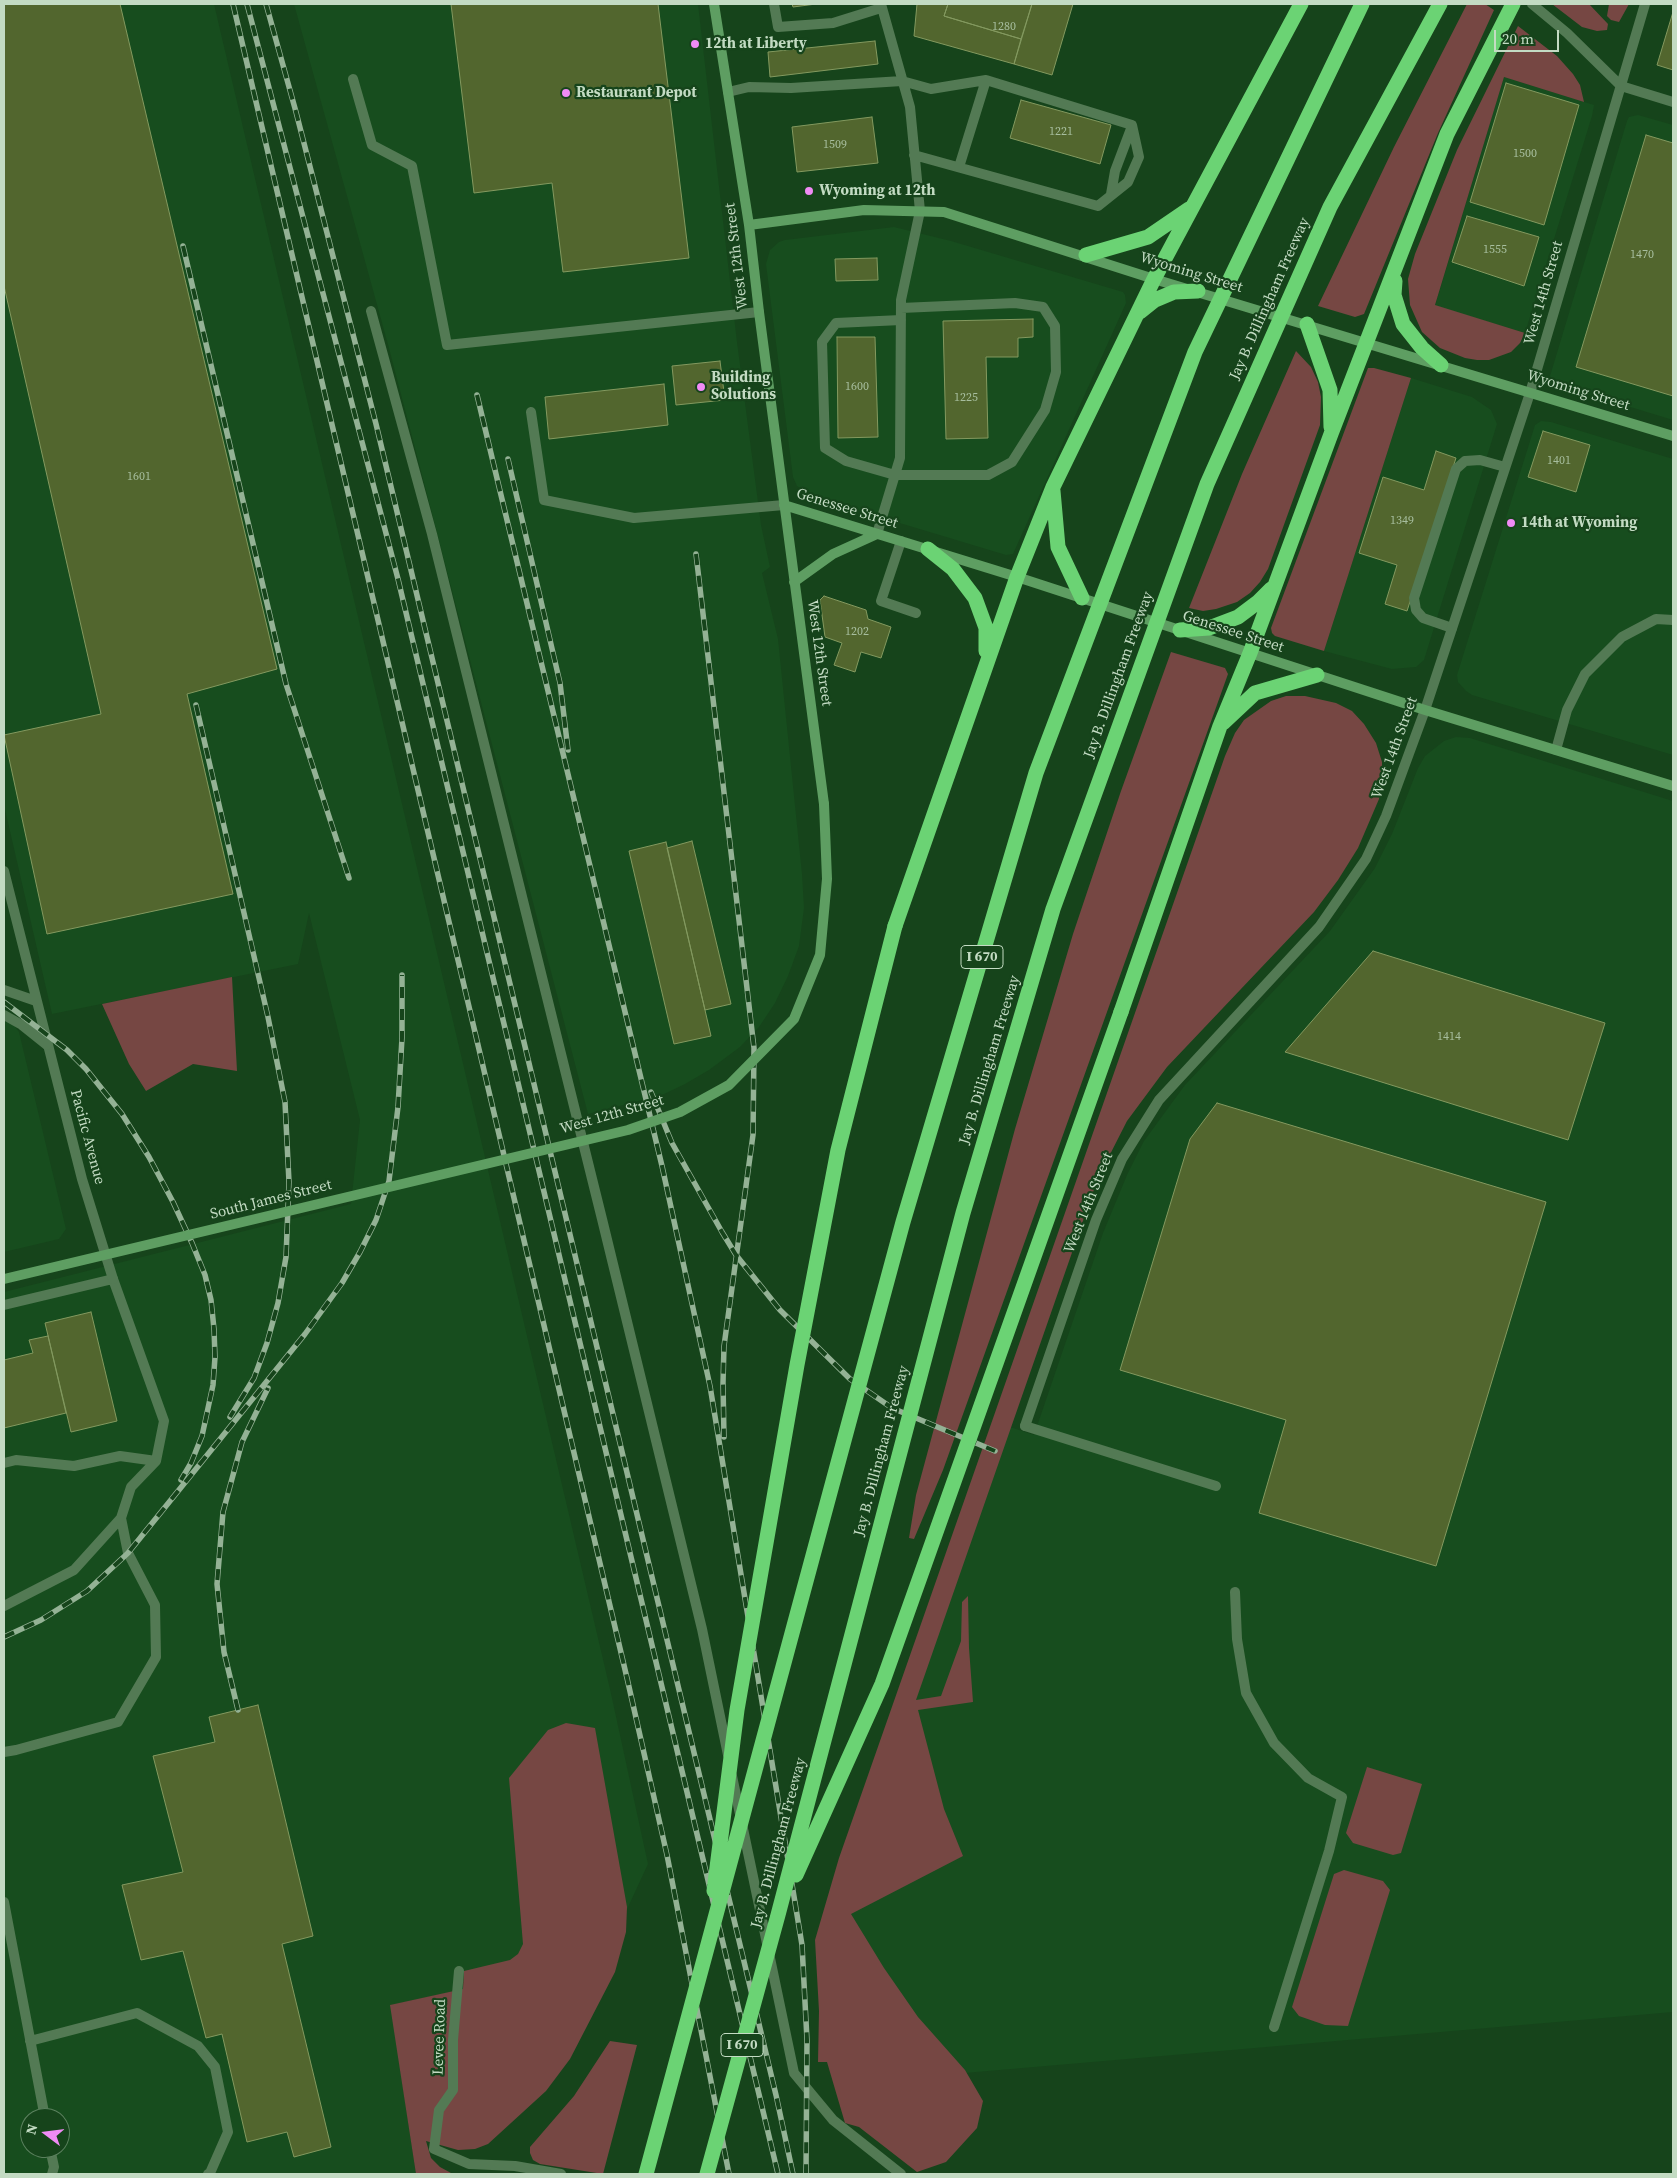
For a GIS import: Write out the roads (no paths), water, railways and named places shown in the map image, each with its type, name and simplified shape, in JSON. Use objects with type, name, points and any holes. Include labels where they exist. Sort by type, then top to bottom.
[{"type":"highway","name":"I 670","points":[[646,2174],[903,1222],[1036,773],[1195,352],[1362,4]]},
{"type":"highway","name":"Jay B. Dillingham Freeway","points":[[706,2174],[778,1915],[963,1213],[1053,909],[1207,484],[1330,207],[1440,4]]},
{"type":"highway","points":[[778,1915],[882,1684],[1121,1012],[1220,726],[1250,653],[1331,434],[1368,343],[1447,134],[1513,4]]},
{"type":"highway","points":[[707,1948],[737,1710],[797,1365],[838,1150],[895,926],[1016,577],[1053,487],[1154,279],[1299,8]]},
{"type":"highway","points":[[1086,256],[1148,237],[1192,207]]},
{"type":"highway","points":[[1396,269],[1394,296],[1403,324],[1422,348],[1441,365]]},
{"type":"highway","points":[[1137,315],[1155,300],[1174,292],[1198,291]]},
{"type":"highway","points":[[1308,324],[1330,390],[1331,434]]},
{"type":"highway","points":[[1053,487],[1058,548],[1082,598]]},
{"type":"highway","points":[[928,549],[953,569],[975,598],[986,628],[986,664]]},
{"type":"highway","points":[[1180,630],[1210,628],[1238,617],[1258,602],[1275,585]]},
{"type":"highway","points":[[1220,726],[1255,693],[1318,675]]},
{"type":"main road","name":"West 12th Street","points":[[546,1149],[628,1130],[680,1112],[729,1085],[794,1019],[820,955],[827,879],[824,804],[759,312],[750,225],[714,4]]},
{"type":"main road","name":"Wyoming Street","points":[[750,225],[864,210],[944,212],[1154,279],[1308,324],[1673,436]]},
{"type":"main road","name":"Genessee Street","points":[[784,505],[1082,598],[1425,710],[1673,786]]},
{"type":"main road","points":[[794,582],[833,554],[877,534]]},
{"type":"main road","name":"South James Street","points":[[4,1279],[546,1149]]},
{"type":"street","points":[[774,4],[778,27],[833,23],[881,6],[910,107],[920,211],[901,300],[900,458],[877,534]]},
{"type":"street","points":[[1532,4],[1567,33],[1620,86],[1673,102]]},
{"type":"street","name":"West 14th Street","points":[[1216,1486],[1025,1426],[1096,1220],[1122,1159],[1159,1100],[1319,927],[1361,866],[1386,816],[1425,710],[1530,393],[1645,4]]},
{"type":"street","points":[[353,79],[372,145],[412,166],[447,345],[759,312]]},
{"type":"street","points":[[728,92],[750,86],[791,88],[902,81],[930,89],[986,80],[1132,125]]},
{"type":"street","points":[[959,167],[986,80]]},
{"type":"street","points":[[914,155],[1098,206],[1128,182],[1139,157],[1132,125]]},
{"type":"street","points":[[1111,194],[1115,171],[1132,125]]},
{"type":"street","points":[[901,308],[1015,303],[1043,307],[1055,326],[1056,372],[1045,410],[1012,462],[988,475],[895,475],[846,461],[825,448],[822,342],[836,323],[901,320]]},
{"type":"street","points":[[371,311],[435,544],[702,1629],[794,2073],[833,2120],[901,2174]]},
{"type":"street","points":[[531,412],[544,500],[634,518],[784,505]]},
{"type":"street","points":[[1452,628],[1423,618],[1416,610],[1414,598],[1453,478],[1456,469],[1465,461],[1480,460],[1505,467]]},
{"type":"street","points":[[901,541],[881,601],[916,613]]},
{"type":"street","points":[[1556,750],[1567,710],[1585,674],[1622,636],[1656,618],[1673,620]]},
{"type":"street","name":"Pacific Avenue","points":[[4,872],[82,1179],[113,1279],[164,1421],[156,1460]]},
{"type":"street","points":[[4,990],[36,1001]]},
{"type":"street","points":[[4,1015],[22,1025],[47,1045]]},
{"type":"street","points":[[4,1305],[113,1279]]},
{"type":"street","points":[[4,1463],[16,1460],[74,1466],[120,1456],[156,1460]]},
{"type":"street","points":[[4,1606],[74,1570],[121,1518],[131,1487],[156,1460]]},
{"type":"street","points":[[4,1752],[118,1722],[156,1657],[154,1605],[128,1553],[121,1518]]},
{"type":"street","points":[[1235,1592],[1237,1639],[1246,1693],[1274,1743],[1308,1778],[1342,1797],[1329,1851],[1274,2027]]},
{"type":"street","points":[[4,1902],[43,2108]]},
{"type":"street","name":"Levee Road","points":[[459,1971],[453,2040],[453,2090],[440,2110],[434,2148],[469,2164],[515,2166],[561,2174]]},
{"type":"street","points":[[30,2041],[137,2013],[198,2046],[215,2067],[228,2132],[210,2174],[208,2174]]},
{"type":"street","points":[[52,2158],[54,2167],[52,2174]]},
{"type":"railway","points":[[233,4],[627,1678],[667,1855],[729,2174]]},
{"type":"railway","points":[[247,4],[398,579],[778,2174]]},
{"type":"railway","points":[[266,4],[296,112],[376,424],[776,2095],[793,2174]]},
{"type":"railway","points":[[183,246],[286,684],[349,878]]},
{"type":"railway","points":[[477,395],[662,1166],[710,1386],[802,1945],[807,2040],[806,2174]]},
{"type":"railway","points":[[508,459],[560,683],[568,750]]},
{"type":"railway","points":[[696,554],[754,1048],[753,1135],[724,1346],[724,1437]]},
{"type":"railway","points":[[196,705],[268,1017],[285,1102],[289,1182],[286,1257],[278,1303],[267,1343],[254,1378],[230,1417]]},
{"type":"railway","points":[[4,1637],[41,1620],[87,1591],[128,1553],[305,1334],[342,1283],[376,1220],[389,1181],[398,1107],[402,1038],[402,975]]},
{"type":"railway","points":[[4,1002],[67,1050],[86,1069],[122,1114],[149,1157],[173,1202],[205,1275],[211,1300],[214,1329],[213,1385],[202,1436],[191,1463],[181,1480]]},
{"type":"railway","points":[[651,1092],[672,1143],[722,1232],[736,1255],[780,1310],[850,1379],[892,1408],[995,1451]]},
{"type":"railway","points":[[238,1710],[224,1652],[217,1584],[223,1512],[242,1442],[268,1388]]},
{"type":"place","name":"12th at Liberty","points":[[695,44]]},
{"type":"place","name":"Restaurant Depot","points":[[566,93]]},
{"type":"place","name":"Wyoming at 12th","points":[[809,191]]},
{"type":"place","name":"Building Solutions","points":[[701,387]]},
{"type":"place","name":"14th at Wyoming","points":[[1511,523]]}]
